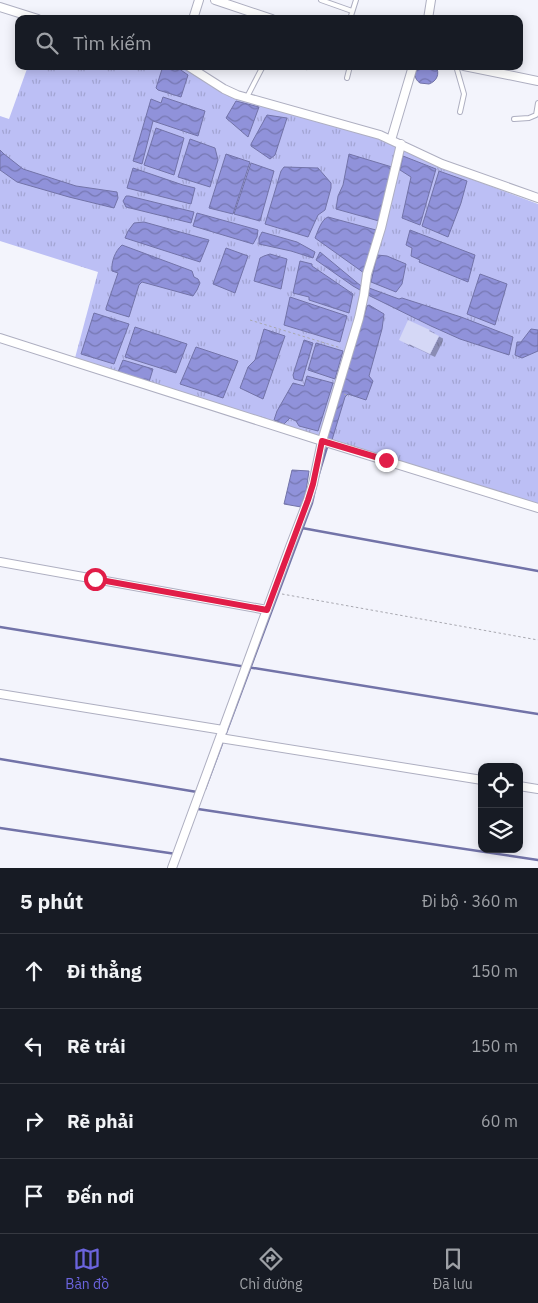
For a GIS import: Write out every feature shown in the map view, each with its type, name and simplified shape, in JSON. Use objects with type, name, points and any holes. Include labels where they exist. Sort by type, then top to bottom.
[{"type":"street","points":[[194,15],[199,0]]},
{"type":"street","points":[[215,0],[260,15]]},
{"type":"street","points":[[429,15],[431,0]]},
{"type":"street","points":[[0,7],[25,15]]},
{"type":"street","points":[[194,70],[224,89],[246,98],[380,135],[442,164],[538,198]]},
{"type":"street","points":[[392,140],[412,70]]},
{"type":"street","points":[[484,70],[538,81]]},
{"type":"street","points":[[172,868],[308,500],[322,441],[365,291],[401,144]]},
{"type":"street","points":[[0,338],[538,508]]},
{"type":"street","points":[[0,562],[267,610]]},
{"type":"street","points":[[0,694],[478,779]]},
{"type":"street","points":[[523,786],[538,788]]},
{"type":"lane","points":[[321,0],[352,11]]},
{"type":"lane","points":[[351,15],[356,0]]},
{"type":"lane","points":[[246,98],[261,70]]},
{"type":"lane","points":[[347,78],[349,70]]},
{"type":"lane","points":[[457,70],[464,94],[460,112]]},
{"type":"lane","points":[[514,119],[529,118],[537,115],[538,103]]},
{"type":"path","points":[[250,320],[349,351]]},
{"type":"path","points":[[273,592],[538,640]]},
{"type":"green space","points":[[27,70],[186,70],[221,92],[235,98],[380,139],[397,146],[364,273],[360,299],[320,437],[75,358],[98,272],[0,241],[0,116],[9,119]]},
{"type":"green space","points":[[404,151],[442,168],[538,204],[538,505],[325,439]]},
{"type":"water","points":[[162,70],[181,70],[188,75],[181,97],[156,88]]},
{"type":"water","points":[[437,70],[438,74],[432,83],[420,83],[415,76],[415,71]]},
{"type":"water","points":[[163,97],[205,111],[198,136],[153,121],[142,164],[133,161],[151,99],[161,103]]},
{"type":"water","points":[[236,101],[259,107],[248,137],[226,118]]},
{"type":"water","points":[[267,115],[287,118],[275,155],[270,159],[251,146]]},
{"type":"water","points":[[156,128],[184,138],[174,175],[144,165]]},
{"type":"water","points":[[190,139],[215,148],[218,160],[210,187],[178,177]]},
{"type":"water","points":[[0,150],[23,169],[76,186],[117,192],[118,198],[114,208],[17,182],[0,170]]},
{"type":"water","points":[[226,154],[250,162],[233,214],[209,208]]},
{"type":"water","points":[[349,154],[392,167],[379,221],[336,209]]},
{"type":"water","points":[[403,156],[436,169],[420,225],[402,218],[411,177],[400,170]]},
{"type":"water","points":[[251,163],[274,171],[260,221],[234,214]]},
{"type":"water","points":[[284,167],[318,168],[331,183],[325,210],[318,215],[308,237],[265,224],[281,171]]},
{"type":"water","points":[[133,168],[195,188],[191,204],[127,188]]},
{"type":"water","points":[[439,171],[467,181],[448,237],[422,226]]},
{"type":"water","points":[[126,196],[194,212],[191,223],[126,207],[123,201]]},
{"type":"water","points":[[197,213],[258,230],[257,237],[253,244],[193,226]]},
{"type":"water","points":[[328,217],[376,230],[364,273],[315,238],[322,223]]},
{"type":"water","points":[[144,222],[209,240],[200,262],[125,238],[134,223]]},
{"type":"water","points":[[410,230],[475,255],[468,282],[419,262],[420,260],[411,256],[412,248],[406,245]]},
{"type":"water","points":[[262,232],[297,242],[315,252],[313,258],[259,244]]},
{"type":"water","points":[[122,245],[192,271],[194,277],[200,283],[197,290],[193,296],[142,282],[139,285],[129,317],[106,310],[118,273],[112,271],[113,260],[115,253]]},
{"type":"water","points":[[226,248],[248,256],[235,293],[213,284]]},
{"type":"water","points":[[320,252],[361,286],[360,290],[316,260]]},
{"type":"water","points":[[270,254],[287,259],[281,289],[254,281],[260,258]]},
{"type":"water","points":[[377,255],[387,256],[406,264],[402,284],[396,292],[371,282]]},
{"type":"water","points":[[300,261],[312,264],[312,266],[353,294],[349,313],[309,300],[309,297],[293,293]]},
{"type":"water","points":[[480,274],[507,284],[495,325],[467,314]]},
{"type":"water","points":[[369,288],[461,317],[513,337],[509,355],[460,339],[431,326],[368,295]]},
{"type":"water","points":[[290,297],[347,316],[340,342],[284,325]]},
{"type":"water","points":[[369,305],[384,314],[382,329],[369,376],[373,381],[366,400],[348,394],[345,397],[332,440],[329,440],[327,438],[367,306]]},
{"type":"water","points":[[94,313],[129,324],[114,364],[81,354]]},
{"type":"water","points":[[135,327],[187,344],[176,373],[125,357]]},
{"type":"water","points":[[264,329],[285,336],[263,399],[240,388],[248,367],[255,360]]},
{"type":"water","points":[[531,329],[538,330],[538,351],[522,358],[515,355],[517,342],[521,342]]},
{"type":"water","points":[[304,340],[313,343],[302,381],[294,379],[293,375]]},
{"type":"water","points":[[316,343],[343,351],[335,379],[308,370]]},
{"type":"water","points":[[196,347],[238,361],[223,398],[180,384]]},
{"type":"water","points":[[123,360],[153,369],[149,382],[118,372]]},
{"type":"water","points":[[307,376],[333,383],[318,431],[299,426],[296,421],[290,418],[284,424],[274,420],[293,383],[304,386]]},
{"type":"water","points":[[292,470],[309,471],[301,507],[284,504]]},
{"type":"building","points":[[408,320],[439,336],[430,354],[399,340]]},
{"type":"waterway","points":[[318,477],[328,444]]},
{"type":"waterway","points":[[205,789],[312,503],[316,485]]},
{"type":"waterway","points":[[302,528],[538,571]]},
{"type":"waterway","points":[[0,627],[538,714]]},
{"type":"waterway","points":[[0,759],[197,792]]},
{"type":"waterway","points":[[198,809],[538,860]]},
{"type":"waterway","points":[[0,828],[176,854]]},
{"type":"route","points":[[95,579],[267,610],[308,500],[322,441],[386,460]]}]
